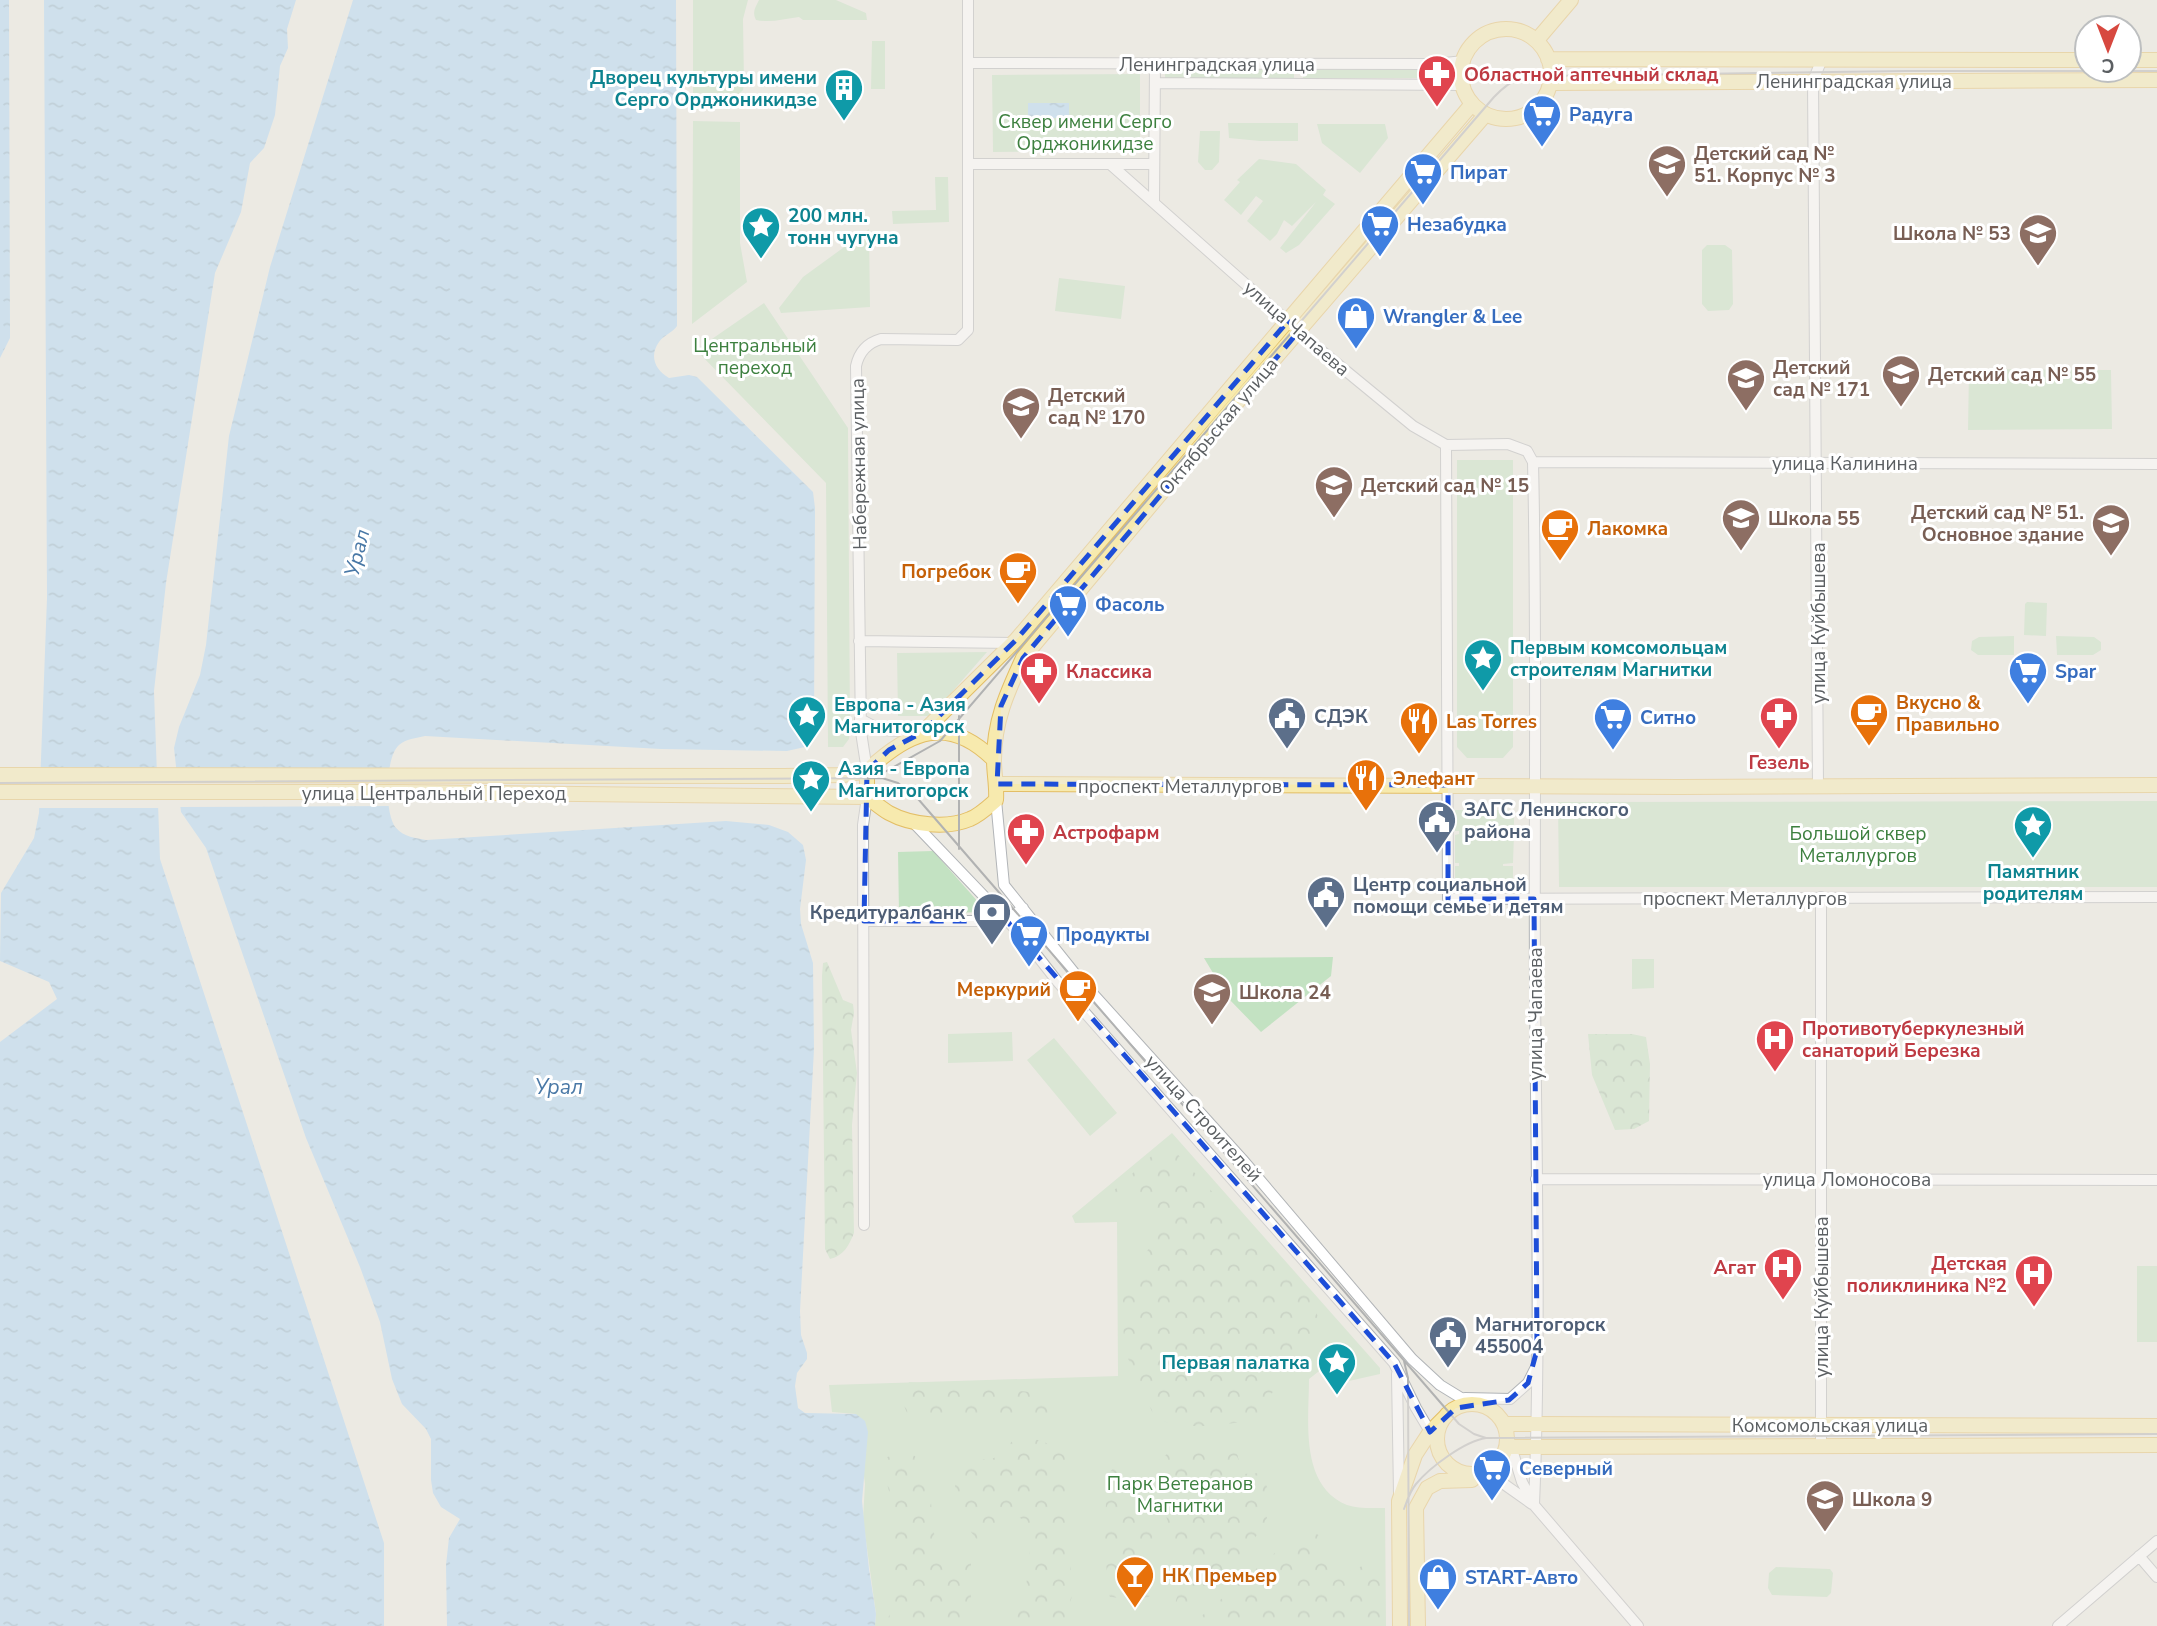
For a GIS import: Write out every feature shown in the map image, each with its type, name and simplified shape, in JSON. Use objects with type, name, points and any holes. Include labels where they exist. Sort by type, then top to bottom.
[{"type":"main road","points":[[1537,40],[1571,0]]},
{"type":"main road","points":[[1514,29],[1537,40],[1548,58],[1551,82],[1541,104],[1525,116],[1505,120],[1485,115],[1472,104],[1462,85],[1464,61],[1472,44],[1488,33],[1514,29]]},
{"type":"main road","name":"Ленинградская улица","points":[[1548,58],[2073,60]]},
{"type":"main road","name":"Ленинградская улица","points":[[1551,82],[2157,80]]},
{"type":"main road","name":"Октябрьская улица","points":[[994,760],[1001,706],[1023,658],[1472,104]]},
{"type":"main road","name":"Октябрьская улица","points":[[923,733],[1013,643],[1293,326],[1485,115]]},
{"type":"main road","points":[[944,732],[962,736],[980,746],[994,760],[996,800],[983,812],[968,820],[941,824],[912,822],[889,813],[867,797],[867,771],[889,750],[923,733],[944,732]]},
{"type":"main road","name":"улица Центральный Переход","points":[[7,775],[815,776],[867,771]]},
{"type":"main road","name":"проспект Металлургов","points":[[997,784],[1818,787],[2157,785]]},
{"type":"main road","name":"улица Центральный Переход","points":[[7,792],[398,792],[867,797]]},
{"type":"main road","points":[[1400,1626],[1399,1501],[1409,1468],[1434,1438],[1445,1417],[1456,1408],[1477,1405],[1496,1413],[1505,1427],[1508,1447],[1495,1465],[1473,1475],[1440,1481],[1427,1488],[1416,1508],[1418,1626]]},
{"type":"main road","name":"Комсомольская улица","points":[[1505,1427],[1536,1424],[2157,1426]]},
{"type":"main road","points":[[1434,1438],[1447,1463],[1473,1475]]},
{"type":"main road","name":"Комсомольская улица","points":[[1508,1447],[2157,1445]]},
{"type":"street","name":"Набережная улица","points":[[867,771],[860,719],[857,361],[866,346],[881,339],[951,341],[967,334],[970,63],[968,0]]},
{"type":"street","points":[[1798,59],[1813,81]]},
{"type":"street","name":"улица Куйбышева","points":[[1818,787],[1817,463],[1812,227],[1813,81],[1822,59]]},
{"type":"street","name":"Ленинградская улица","points":[[970,63],[1435,64],[1464,61]]},
{"type":"street","points":[[1154,202],[1155,64]]},
{"type":"street","name":"Ленинградская улица","points":[[1154,83],[1462,85]]},
{"type":"street","points":[[969,164],[1154,164]]},
{"type":"street","name":"улица Чапаева","points":[[1110,164],[1293,326],[1413,426],[1446,445]]},
{"type":"street","points":[[1448,785],[1446,445],[1508,444],[1528,451],[1533,462]]},
{"type":"street","name":"улица Калинина","points":[[1533,462],[2157,464]]},
{"type":"street","name":"улица Чапаева","points":[[1533,462],[1536,1179],[1534,1505]]},
{"type":"street","points":[[859,641],[1013,643]]},
{"type":"street","points":[[860,719],[881,730],[923,733]]},
{"type":"street","name":"проспект Металлургов","points":[[1448,785],[1448,899],[2157,897]]},
{"type":"street","points":[[864,1225],[863,825],[867,797]]},
{"type":"street","name":"улица Строителей","points":[[996,800],[1004,885],[1076,975],[1242,1159],[1412,1359],[1440,1385],[1477,1405]]},
{"type":"street","name":"улица Строителей","points":[[912,822],[1007,921],[1397,1368],[1434,1438]]},
{"type":"street","name":"улица Куйбышева","points":[[1821,897],[1821,1445]]},
{"type":"street","points":[[864,921],[1007,921],[1023,908]]},
{"type":"street","name":"улица Ломоносова","points":[[1536,1179],[2157,1180]]},
{"type":"street","points":[[1477,1405],[1510,1399],[1528,1383],[1536,1366]]},
{"type":"street","points":[[1397,1368],[1399,1501]]},
{"type":"street","points":[[1456,1396],[1470,1400],[1510,1399]]},
{"type":"street","points":[[1508,1447],[1534,1505],[1638,1626]]},
{"type":"street","points":[[1473,1475],[1494,1482],[1534,1505]]},
{"type":"street","points":[[2058,1626],[2157,1541]]},
{"type":"street","points":[[2139,1556],[2157,1577]]},
{"type":"highlighted area","points":[[1288,321],[1299,331],[1023,658],[1001,706],[997,784],[1448,785],[1448,899],[1534,899],[1537,1350],[1528,1383],[1509,1400],[1456,1408],[1430,1432],[1394,1363],[1007,921],[864,921],[867,771],[889,750],[923,732],[1016,640]]},
{"type":"green space","points":[[693,0],[748,0],[743,19],[744,83],[739,94],[693,93]]},
{"type":"green space","points":[[759,0],[836,0],[866,13],[867,20],[803,20],[799,17],[772,21],[756,20],[754,12]]},
{"type":"green space","points":[[872,41],[885,41],[885,89],[871,89]]},
{"type":"green space","points":[[1294,67],[1294,78],[1165,79],[1165,68]]},
{"type":"green space","points":[[1303,67],[1427,67],[1427,78],[1303,78]]},
{"type":"green space","name":"Сквер имени Серго Орджоникидзе","points":[[1140,74],[1140,151],[993,152],[992,75]]},
{"type":"green space","points":[[693,121],[740,122],[740,243],[747,282],[692,324]]},
{"type":"green space","points":[[1228,123],[1298,123],[1298,141],[1229,138]]},
{"type":"green space","points":[[1317,124],[1385,124],[1388,138],[1360,173],[1322,143]]},
{"type":"green space","points":[[1200,131],[1220,131],[1219,162],[1212,170],[1205,170],[1198,162]]},
{"type":"green space","points":[[1259,159],[1296,164],[1326,190],[1323,195],[1335,204],[1299,245],[1286,253],[1280,248],[1316,202],[1292,226],[1284,220],[1270,241],[1247,221],[1263,201],[1256,196],[1241,215],[1224,200],[1240,182],[1237,180]]},
{"type":"green space","points":[[935,177],[948,177],[949,222],[893,224],[892,211],[936,210]]},
{"type":"green space","points":[[869,229],[870,307],[781,313],[779,308],[803,277]]},
{"type":"green space","points":[[1707,245],[1725,245],[1732,250],[1733,304],[1729,310],[1708,311],[1702,304],[1702,250]]},
{"type":"green space","points":[[1059,278],[1125,286],[1121,319],[1055,311]]},
{"type":"green space","name":"Центральный переход","points":[[764,303],[848,428],[850,728],[849,739],[843,747],[828,747],[826,483],[696,350]]},
{"type":"green space","points":[[1969,369],[2111,370],[2112,429],[1968,430]]},
{"type":"green space","points":[[1457,460],[1513,460],[1513,747],[1503,758],[1467,758],[1457,747]]},
{"type":"green space","points":[[2027,602],[2047,603],[2046,636],[2024,635]]},
{"type":"green space","points":[[2014,636],[2014,655],[1978,655],[1971,650],[1972,641],[1979,637]]},
{"type":"green space","points":[[2056,636],[2094,637],[2101,642],[2101,650],[2093,655],[2057,655]]},
{"type":"green space","points":[[987,652],[931,716],[898,716],[897,653]]},
{"type":"green space","name":"Большой сквер Металлургов","points":[[2157,801],[2157,887],[1559,887],[1558,802]]},
{"type":"green space","points":[[1455,810],[1514,810],[1514,832],[1503,832],[1514,834],[1513,863],[1503,864],[1513,866],[1513,890],[1455,890],[1455,866],[1459,866],[1459,863],[1455,863],[1455,835],[1459,834],[1459,831],[1455,831]]},
{"type":"green space","points":[[933,851],[987,912],[899,914],[898,852]]},
{"type":"green space","points":[[1333,957],[1331,976],[1261,1032],[1228,998],[1204,958]]},
{"type":"green space","points":[[1632,959],[1654,959],[1654,988],[1632,989]]},
{"type":"green space","points":[[827,962],[843,1000],[853,1004],[851,1030],[857,1073],[852,1125],[854,1233],[842,1253],[830,1259],[825,1249],[822,976],[823,963]]},
{"type":"green space","points":[[1012,1032],[1013,1061],[948,1063],[948,1034]]},
{"type":"green space","points":[[1588,1034],[1632,1034],[1646,1037],[1650,1064],[1649,1121],[1634,1129],[1615,1130],[1592,1075]]},
{"type":"green space","points":[[1054,1038],[1117,1113],[1090,1136],[1027,1060]]},
{"type":"green space","name":"Парк Ветеранов Магнитки","points":[[1172,1133],[1380,1368],[1380,1374],[1349,1381],[1332,1361],[1309,1379],[1308,1432],[1314,1467],[1321,1483],[1332,1496],[1351,1506],[1385,1508],[1386,1626],[875,1626],[876,1614],[863,1519],[865,1484],[856,1414],[832,1412],[829,1385],[1118,1376],[1117,1222],[1075,1223],[1072,1216]]},
{"type":"green space","points":[[1170,1146],[1311,1299],[1320,1322],[1316,1335],[1292,1354],[1264,1409],[1251,1421],[1210,1426],[1178,1426],[1155,1418],[1125,1352],[1123,1293],[1145,1253],[1157,1240],[1158,1234],[1155,1216],[1126,1197],[1117,1197],[1111,1193],[1157,1151]]},
{"type":"green space","points":[[2137,1266],[2157,1266],[2157,1342],[2137,1342]]},
{"type":"green space","points":[[909,1382],[1044,1393],[1056,1402],[1054,1420],[928,1420],[908,1415],[901,1399]]},
{"type":"green space","points":[[1018,1436],[1043,1441],[1052,1447],[1070,1452],[1067,1497],[1072,1596],[1067,1613],[1068,1626],[1011,1625],[1028,1576],[1029,1525],[1013,1516],[985,1542],[979,1543],[960,1517],[955,1486],[956,1468],[966,1462],[994,1458]]},
{"type":"green space","points":[[1186,1449],[1221,1449],[1237,1453],[1242,1474],[1261,1473],[1270,1494],[1266,1524],[1212,1590],[1184,1613],[1174,1612],[1175,1604],[1194,1566],[1193,1556],[1175,1546],[1155,1479],[1157,1462],[1167,1454]]},
{"type":"green space","points":[[906,1453],[915,1456],[930,1493],[935,1542],[940,1558],[971,1561],[971,1598],[976,1626],[884,1626],[894,1606],[890,1566],[893,1531],[891,1498],[887,1484],[887,1457]]},
{"type":"green space","points":[[1116,1465],[1127,1467],[1147,1490],[1154,1513],[1152,1531],[1155,1576],[1152,1595],[1142,1600],[1110,1597],[1103,1583],[1107,1575],[1104,1532],[1108,1474]]},
{"type":"green space","points":[[1312,1531],[1323,1538],[1330,1566],[1352,1571],[1368,1563],[1380,1563],[1383,1626],[1190,1626],[1284,1545]]},
{"type":"green space","points":[[1776,1567],[1830,1569],[1833,1573],[1831,1593],[1827,1597],[1772,1595],[1768,1588],[1769,1573]]},
{"type":"water","points":[[0,0],[9,0],[10,338],[0,358]]},
{"type":"water","points":[[44,0],[296,0],[287,29],[288,48],[280,66],[275,115],[264,148],[250,163],[241,212],[215,273],[166,583],[154,691],[160,859],[384,1543],[384,1626],[0,1626],[0,1042],[57,999],[49,982],[0,961],[1,893],[34,838],[39,813],[47,598]]},
{"type":"water","name":"Урал","points":[[353,0],[676,0],[677,326],[659,342],[654,357],[657,367],[669,378],[689,375],[697,377],[813,492],[814,731],[805,747],[787,751],[661,749],[425,736],[405,741],[394,751],[389,773],[389,811],[399,831],[410,837],[426,840],[726,821],[769,825],[788,832],[803,845],[806,860],[800,909],[801,924],[813,963],[814,1049],[800,1311],[801,1335],[807,1359],[797,1373],[795,1386],[798,1408],[805,1413],[856,1414],[865,1421],[868,1432],[862,1501],[876,1614],[875,1626],[447,1626],[446,1565],[449,1538],[460,1519],[441,1507],[433,1493],[431,1439],[426,1429],[402,1404],[392,1379],[380,1322],[306,1138],[206,848],[181,812],[174,748],[179,727],[200,675],[206,645],[229,436],[270,267]]},
{"type":"water","points":[[1028,103],[1069,103],[1069,118],[1028,118]]},
{"type":"pier","points":[[392,769],[393,806],[177,807],[172,770]]},
{"type":"pier","points":[[160,770],[162,808],[35,808],[37,771]]},
{"type":"tram line","points":[[874,778],[940,741],[1507,85],[1525,77],[1541,76],[2157,71]]},
{"type":"tram line","points":[[959,716],[959,849]]},
{"type":"tram line","points":[[0,783],[882,778],[898,783],[919,800],[1459,1424],[1486,1438]]},
{"type":"tram line","points":[[1404,1361],[1408,1378],[1409,1626]]},
{"type":"tram line","points":[[1404,1509],[1414,1487],[1430,1470],[1458,1449],[1486,1438],[2157,1434]]},
{"type":"place","name":"Областной аптечный склад","points":[[1437,108]]},
{"type":"place","name":"Дворец культуры имени Серго Орджоникидзе","points":[[844,122]]},
{"type":"place","name":"Радуга","points":[[1542,148]]},
{"type":"place","name":"Детский сад № 51. Корпус № 3","points":[[1667,198]]},
{"type":"place","name":"Пират","points":[[1423,206]]},
{"type":"place","name":"Незабудка","points":[[1380,258]]},
{"type":"place","name":"200 млн. тонн чугуна","points":[[761,260]]},
{"type":"place","name":"Школа № 53","points":[[2038,267]]},
{"type":"place","name":"Wrangler & Lee","points":[[1356,350]]},
{"type":"place","name":"Детский сад № 55","points":[[1901,408]]},
{"type":"place","name":"Детский сад № 171","points":[[1746,412]]},
{"type":"place","name":"Детский сад № 170","points":[[1021,440]]},
{"type":"place","name":"Детский сад № 15","points":[[1334,519]]},
{"type":"place","name":"Школа 55","points":[[1741,552]]},
{"type":"place","name":"Детский сад № 51. Основное здание","points":[[2111,557]]},
{"type":"place","name":"Лакомка","points":[[1560,562]]},
{"type":"place","name":"Погребок","points":[[1018,605]]},
{"type":"place","name":"Фасоль","points":[[1068,638]]},
{"type":"place","name":"Первым комсомольцам строителям Магнитки","points":[[1483,692]]},
{"type":"place","name":"Классика","points":[[1039,705]]},
{"type":"place","name":"Spar","points":[[2028,705]]},
{"type":"place","name":"Вкусно & Правильно","points":[[1869,747]]},
{"type":"place","name":"Европа - Азия Магнитогорск","points":[[807,749]]},
{"type":"place","name":"СДЭК","points":[[1287,750]]},
{"type":"place","name":"Гезель","points":[[1779,750]]},
{"type":"place","name":"Ситно","points":[[1613,751]]},
{"type":"place","name":"Las Torres","points":[[1419,755]]},
{"type":"place","name":"Элефант","points":[[1366,812]]},
{"type":"place","name":"Азия - Европа Магнитогорск","points":[[811,813]]},
{"type":"place","name":"ЗАГС Ленинского района","points":[[1437,854]]},
{"type":"place","name":"Памятник родителям","points":[[2033,859]]},
{"type":"place","name":"Астрофарм","points":[[1026,866]]},
{"type":"place","name":"Центр социальной помощи семье и детям","points":[[1326,929]]},
{"type":"place","name":"Кредитуралбанк","points":[[992,946]]},
{"type":"place","name":"Продукты","points":[[1029,968]]},
{"type":"place","name":"Меркурий","points":[[1078,1023]]},
{"type":"place","name":"Школа 24","points":[[1212,1026]]},
{"type":"place","name":"Противотуберкулезный санаторий Березка","points":[[1775,1073]]},
{"type":"place","name":"Агат","points":[[1783,1301]]},
{"type":"place","name":"Детская поликлиника №2","points":[[2034,1308]]},
{"type":"place","name":"Магнитогорск 455004","points":[[1448,1369]]},
{"type":"place","name":"Первая палатка","points":[[1337,1396]]},
{"type":"place","name":"Северный","points":[[1492,1502]]},
{"type":"place","name":"Школа 9","points":[[1825,1533]]},
{"type":"place","name":"НК Премьер","points":[[1135,1609]]},
{"type":"place","name":"START-Авто","points":[[1438,1611]]}]
